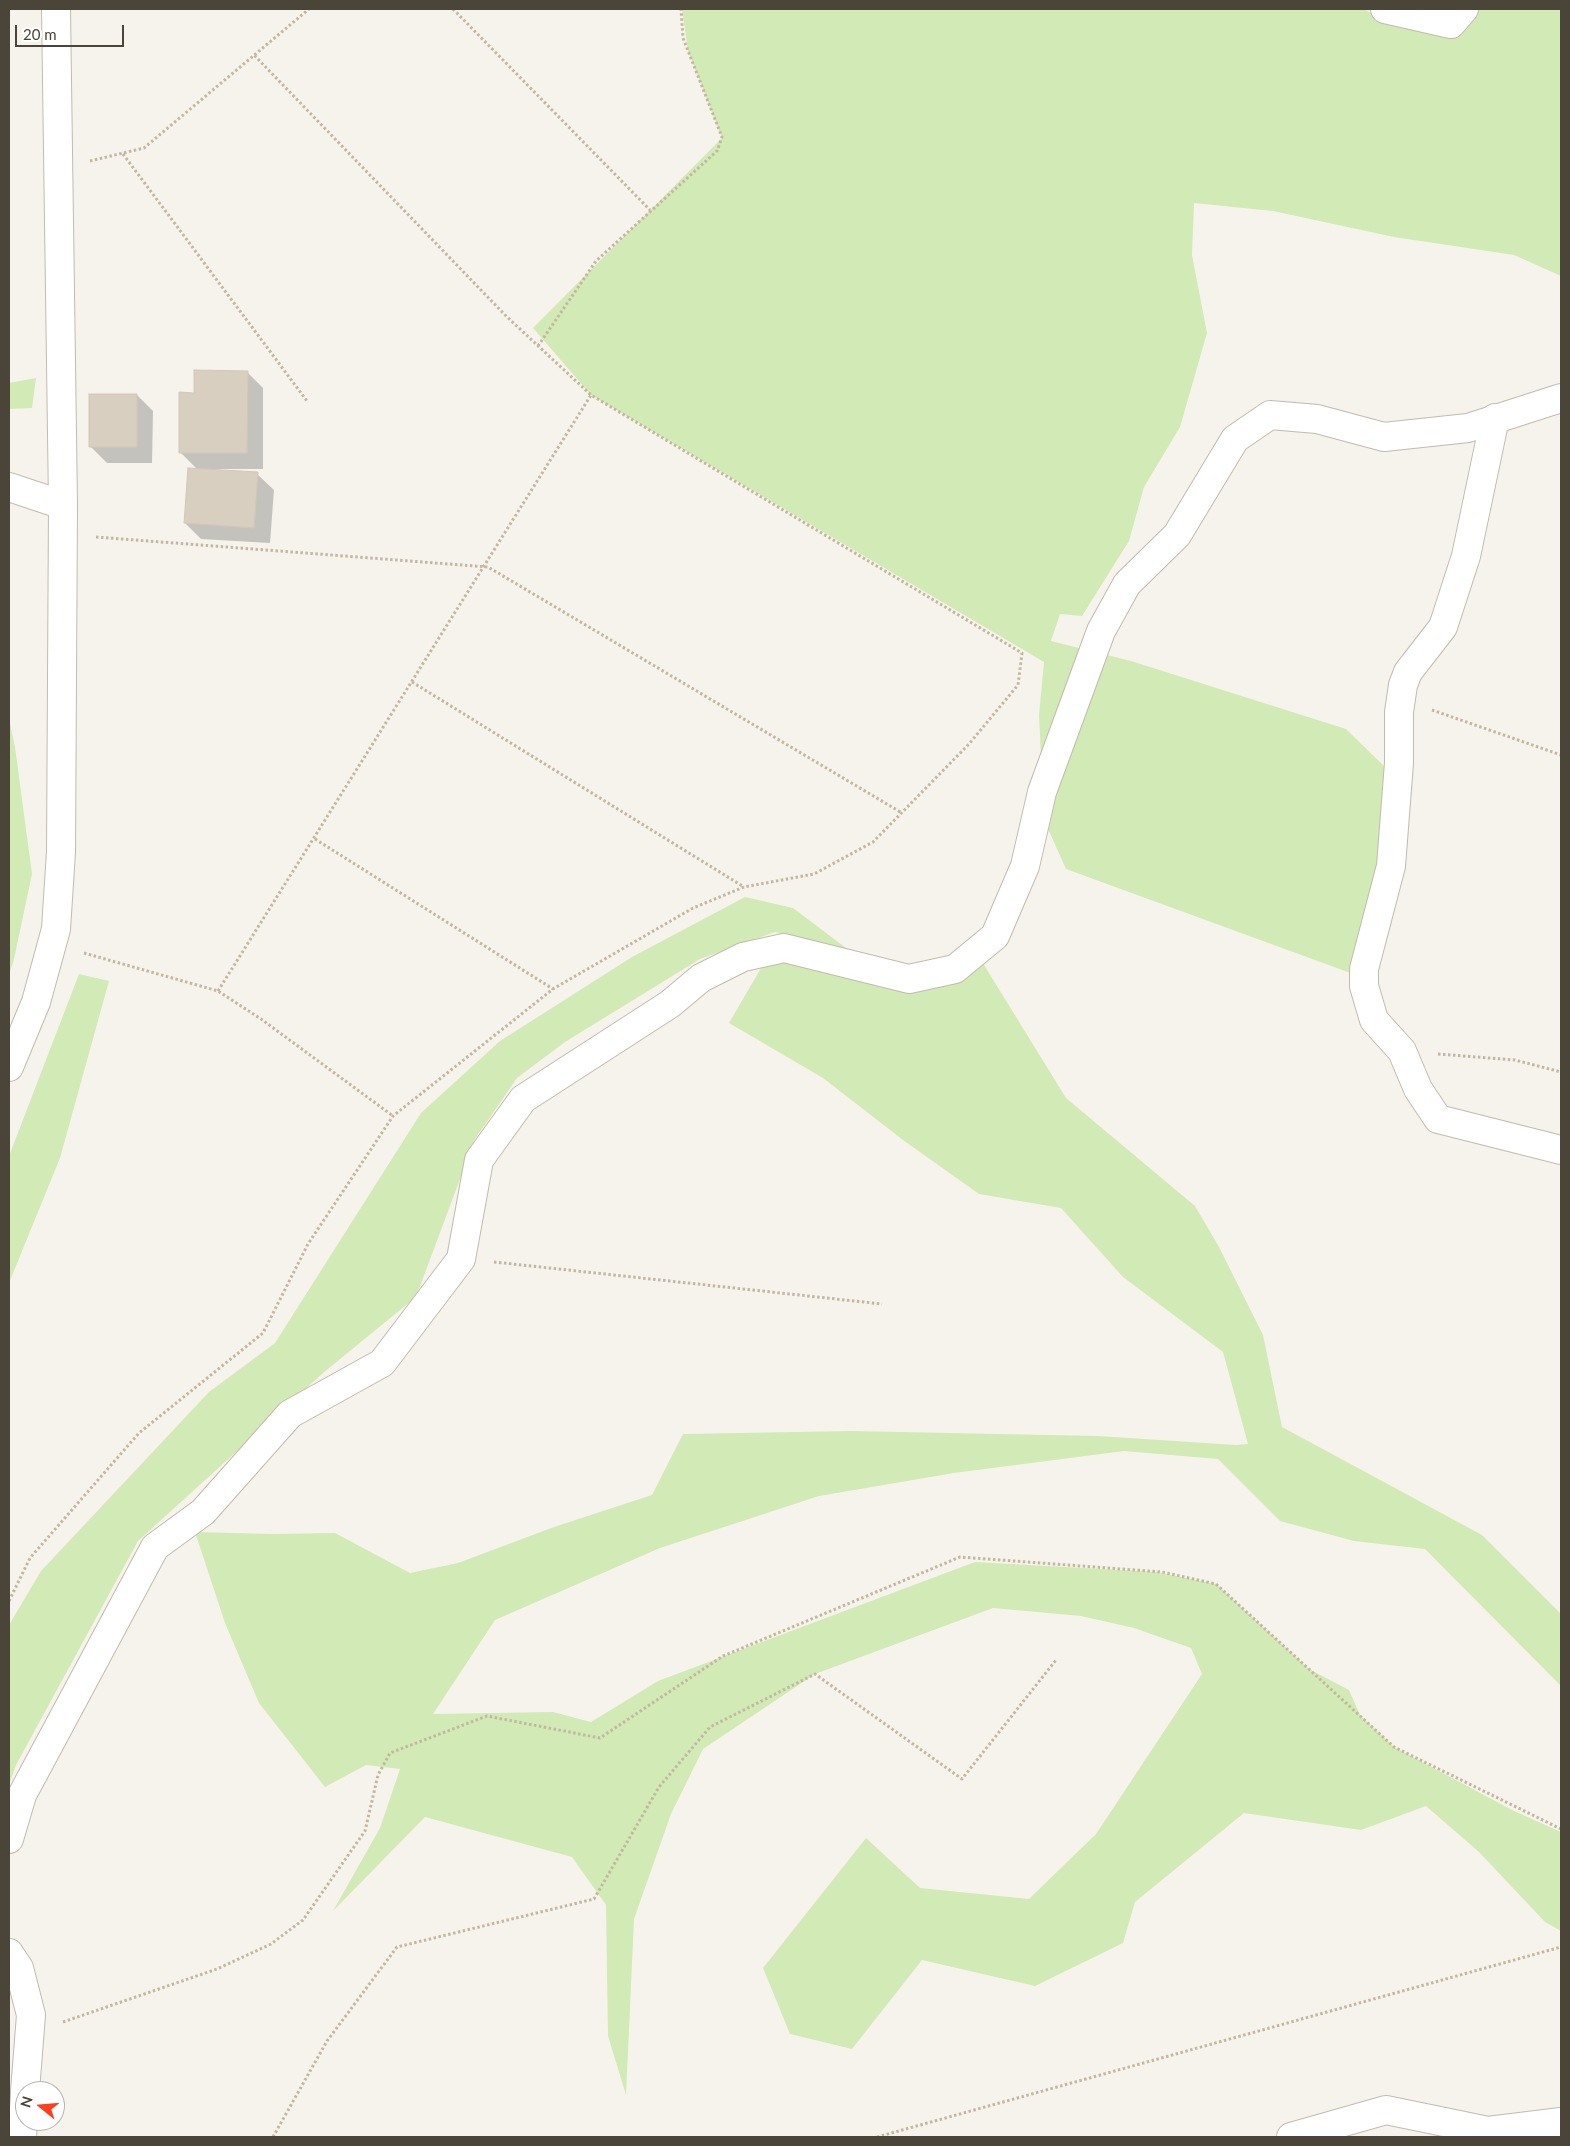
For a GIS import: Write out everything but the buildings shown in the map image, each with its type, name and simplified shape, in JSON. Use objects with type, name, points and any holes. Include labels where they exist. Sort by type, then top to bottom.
[{"type":"street","points":[[9,1067],[36,1002],[56,929],[61,852],[63,505],[56,9]]},
{"type":"street","points":[[1385,9],[1451,24],[1464,9]]},
{"type":"street","points":[[9,1839],[22,1795],[155,1548],[203,1512],[290,1414],[382,1363],[461,1259],[479,1160],[523,1099],[670,1004],[702,978],[743,957],[784,948],[909,978],[955,969],[995,936],[1025,866],[1042,792],[1101,631],[1127,584],[1177,535],[1235,439],[1270,415],[1317,419],[1384,437],[1468,428],[1561,398]]},
{"type":"street","points":[[1495,418],[1466,556],[1443,627],[1408,672],[1401,699],[1399,712],[1399,763],[1391,866],[1364,970],[1364,986],[1374,1020],[1402,1051],[1418,1089],[1438,1119],[1561,1150]]},
{"type":"street","points":[[9,487],[63,505]]},
{"type":"street","points":[[9,1953],[19,1968],[31,2015],[26,2081]]},
{"type":"street","points":[[1291,2137],[1386,2110],[1488,2131],[1561,2122]]},
{"type":"path","points":[[58,169],[144,148],[309,9]]},
{"type":"path","points":[[453,9],[650,210]]},
{"type":"path","points":[[538,346],[596,261],[717,151],[722,138],[683,38],[681,9]]},
{"type":"path","points":[[9,1601],[30,1558],[138,1433],[263,1333],[308,1244],[393,1116],[553,989],[693,908],[744,887],[814,874],[873,842],[969,744],[1018,685],[1022,653],[591,395],[507,317],[254,55]]},
{"type":"path","points":[[122,154],[307,401]]},
{"type":"path","points":[[218,991],[591,395]]},
{"type":"path","points":[[63,535],[488,567],[902,813]]},
{"type":"path","points":[[412,682],[744,887]]},
{"type":"path","points":[[1401,699],[1561,755]]},
{"type":"path","points":[[314,839],[553,989]]},
{"type":"path","points":[[52,944],[218,991],[261,1019],[393,1116]]},
{"type":"path","points":[[1402,1051],[1515,1060],[1561,1072]]},
{"type":"path","points":[[461,1259],[882,1304]]},
{"type":"path","points":[[29,2034],[217,1968],[271,1944],[303,1920],[365,1830],[378,1775],[390,1753],[486,1716],[600,1738],[723,1656],[960,1557],[1162,1572],[1216,1584],[1394,1747],[1561,1829]]},
{"type":"path","points":[[273,2137],[327,2041],[396,1947],[594,1898],[659,1787],[710,1727],[815,1674],[962,1779],[1056,1660]]},
{"type":"path","points":[[877,2137],[1561,1947]]},
{"type":"green space","points":[[682,9],[1363,9],[1391,22],[1458,9],[1561,9],[1561,276],[1514,255],[1394,237],[1273,211],[1194,203],[1192,255],[1207,333],[1180,427],[1144,487],[1129,541],[1082,616],[1060,614],[1051,641],[1131,661],[1346,729],[1387,769],[1384,847],[1356,975],[1066,869],[1044,820],[1039,715],[1044,662],[591,395],[533,328],[722,138],[688,51]]},
{"type":"green space","points":[[36,378],[32,408],[9,409],[9,383]]},
{"type":"green space","points":[[9,719],[15,747],[32,874],[9,975]]},
{"type":"green space","points":[[745,897],[793,908],[858,957],[775,932],[700,959],[565,1042],[517,1078],[475,1139],[416,1297],[323,1373],[138,1541],[16,1765],[9,1785],[9,1625],[41,1571],[209,1392],[275,1343],[421,1113],[500,1041],[632,957]]},
{"type":"green space","points":[[976,952],[1066,1098],[1195,1206],[1219,1247],[1263,1335],[1282,1427],[1482,1535],[1561,1614],[1561,1686],[1425,1549],[1354,1541],[1280,1521],[1218,1459],[1124,1451],[954,1473],[819,1496],[660,1548],[495,1620],[433,1714],[553,1712],[591,1722],[658,1681],[975,1562],[1156,1572],[1216,1584],[1309,1669],[1349,1690],[1360,1715],[1394,1747],[1514,1811],[1561,1832],[1561,1931],[1545,1922],[1479,1852],[1426,1806],[1361,1830],[1244,1813],[1135,1902],[1123,1943],[1035,1986],[922,1960],[852,2049],[790,2034],[763,1968],[866,1838],[920,1888],[1029,1899],[1096,1834],[1202,1674],[1191,1648],[1134,1628],[1081,1616],[993,1608],[815,1674],[703,1749],[671,1814],[634,1919],[626,2095],[608,2036],[606,1905],[572,1857],[425,1817],[333,1911],[380,1828],[400,1769],[366,1765],[325,1787],[259,1703],[225,1623],[195,1532],[335,1533],[410,1573],[458,1563],[554,1527],[652,1495],[683,1434],[851,1431],[1098,1436],[1236,1445],[1248,1444],[1223,1352],[1123,1277],[1061,1208],[979,1194],[903,1140],[823,1078],[729,1023],[768,956],[905,984]]},
{"type":"green space","points":[[79,974],[109,981],[60,1158],[9,1283],[9,1156]]}]
